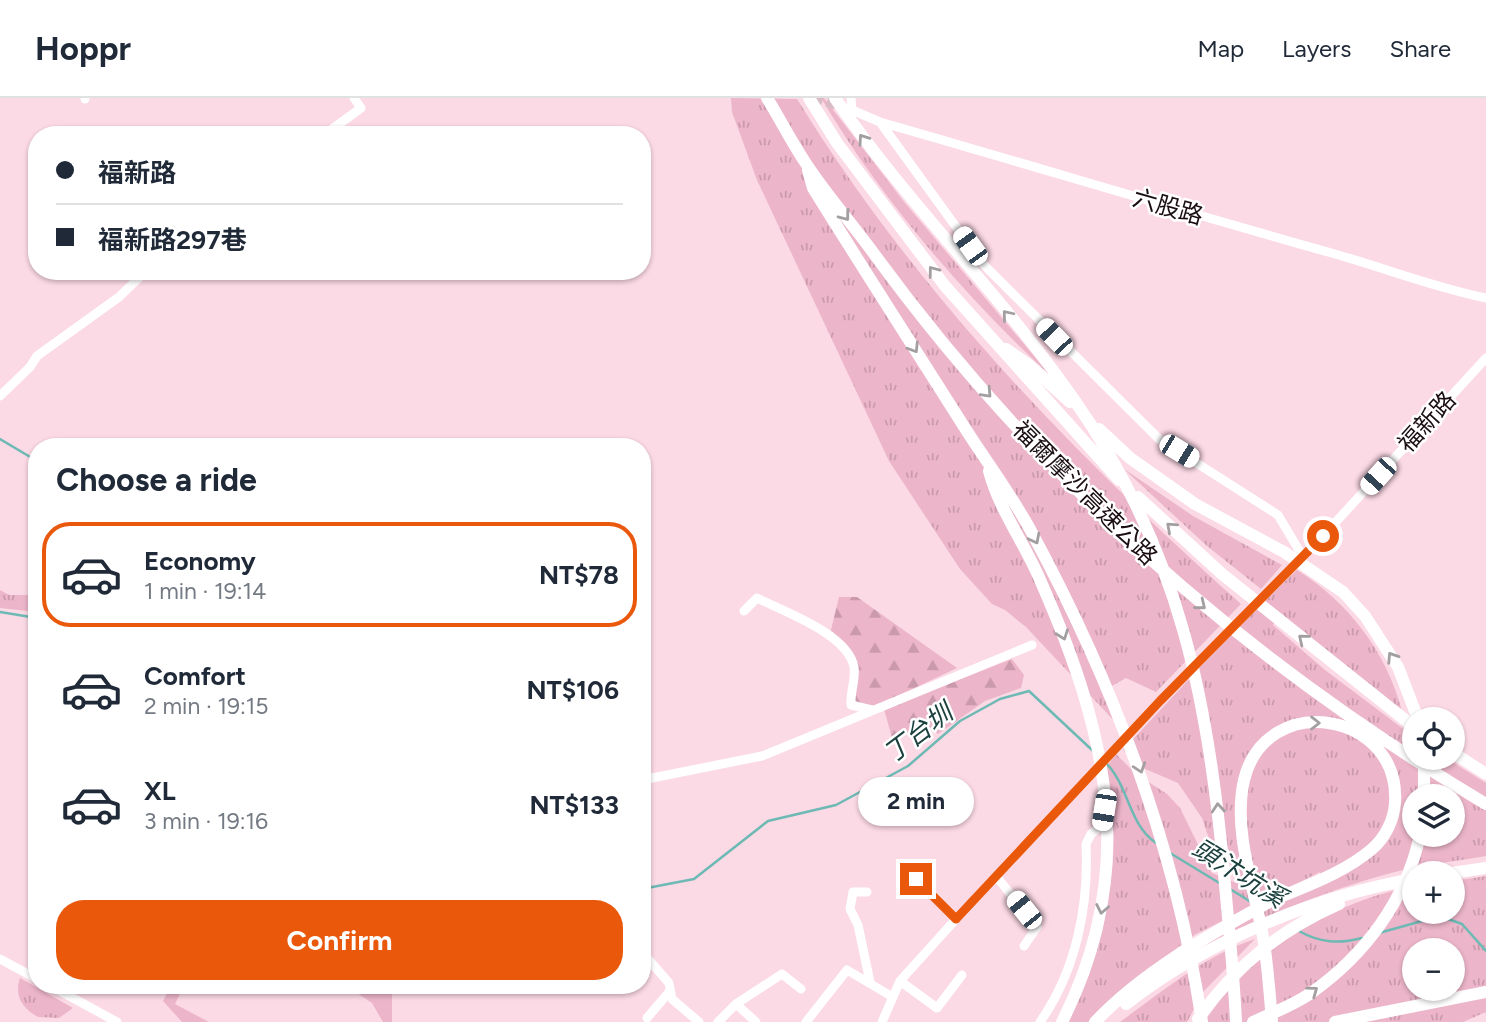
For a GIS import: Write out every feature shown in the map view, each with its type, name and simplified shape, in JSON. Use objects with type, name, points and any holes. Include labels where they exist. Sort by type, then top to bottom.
[{"type":"highway","name":"福爾摩沙高速公路","points":[[767,98],[806,163],[915,310],[958,362],[1116,529],[1194,599],[1268,658],[1412,760],[1486,804]]},
{"type":"highway","name":"福爾摩沙高速公路","points":[[809,98],[838,143],[945,286],[1103,465],[1240,589],[1402,717]]},
{"type":"highway","points":[[835,98],[898,185],[1065,386],[1097,434],[1152,537],[1191,653],[1206,717],[1217,794],[1236,1022]]},
{"type":"highway","points":[[806,163],[813,188],[1007,490],[1081,628],[1125,727],[1150,798],[1184,921],[1202,1022]]},
{"type":"highway","points":[[989,336],[1030,365],[1130,458],[1195,504],[1311,569],[1343,592],[1365,616],[1398,667],[1413,707]]},
{"type":"highway","points":[[986,461],[991,481],[1057,618],[1078,676],[1103,776],[1108,841],[1103,911],[1082,979],[1062,1022]]},
{"type":"highway","points":[[1095,1022],[1175,958],[1259,907],[1348,866],[1373,848],[1388,830],[1395,794],[1390,768],[1371,742],[1350,729],[1309,722],[1282,729],[1260,746],[1250,764],[1243,789],[1244,842],[1264,942],[1272,1022]]},
{"type":"highway","points":[[1465,760],[1486,774]]},
{"type":"highway","points":[[1253,1022],[1310,994],[1370,940],[1390,910],[1407,876],[1416,847]]},
{"type":"highway","points":[[1465,871],[1486,868]]},
{"type":"highway","points":[[1103,1022],[1167,976],[1278,918],[1369,887],[1402,882]]},
{"type":"highway","points":[[1196,1022],[1242,965],[1294,928],[1359,896],[1402,883]]},
{"type":"highway","points":[[1335,1022],[1486,992]]},
{"type":"street","points":[[336,126],[361,108],[354,98]]},
{"type":"street","name":"六股路","points":[[851,98],[852,110],[880,122],[1090,185],[1382,267],[1432,286],[1486,298]]},
{"type":"street","points":[[880,122],[983,264],[1159,439],[1278,515],[1303,557]]},
{"type":"street","points":[[0,396],[30,367],[37,356],[119,297],[137,280]]},
{"type":"street","name":"福新路","points":[[883,1022],[891,996],[900,981],[956,919],[1303,557],[1486,358]]},
{"type":"street","points":[[744,611],[757,598],[821,630],[848,653],[854,665],[851,705],[873,710]]},
{"type":"street","points":[[651,778],[762,755],[1032,645]]},
{"type":"street","points":[[1040,1022],[1056,998],[1075,950],[1082,914],[1086,844],[1091,834],[1102,825],[1102,764]]},
{"type":"street","points":[[996,876],[1037,927],[1024,946]]},
{"type":"street","points":[[916,879],[956,919]]},
{"type":"street","points":[[867,892],[853,892],[850,909],[858,925],[870,982]]},
{"type":"street","points":[[0,959],[28,974]]},
{"type":"street","points":[[651,960],[669,984],[672,999],[699,1022]]},
{"type":"street","points":[[806,1022],[848,971],[891,996]]},
{"type":"street","points":[[718,1022],[736,1004],[782,974],[801,989]]},
{"type":"street","points":[[900,981],[937,1008],[962,975]]},
{"type":"street","points":[[647,1018],[670,991]]},
{"type":"street","points":[[66,994],[117,1022]]},
{"type":"street","points":[[736,1004],[756,1022]]},
{"type":"green space","points":[[731,98],[797,99],[843,170],[893,238],[945,304],[1001,368],[1118,489],[1241,604],[1156,692],[1126,678],[1103,691],[1119,726],[1026,627],[1005,610],[992,604],[960,569],[889,461],[757,180],[732,112]]},
{"type":"green space","points":[[821,98],[824,98],[905,203],[1051,376],[956,280],[897,210]]},
{"type":"green space","points":[[1124,469],[1193,516],[1282,565],[1261,589],[1207,546]]},
{"type":"green space","points":[[1297,570],[1333,598],[1363,630],[1386,668],[1402,711],[1280,614],[1273,625],[1325,670],[1402,728],[1402,770],[1465,770],[1486,783],[1486,856],[1456,861],[1402,861],[1402,871],[1304,902],[1255,923],[1183,960],[1240,922],[1324,882],[1320,872],[1196,934],[1127,985],[1088,1022],[1066,1022],[1091,960],[1108,899],[1114,836],[1105,769],[1116,754],[1136,774],[1167,794],[1180,808],[1212,873],[1244,886],[1232,866],[1211,844],[1202,818],[1178,783],[1143,768],[1123,750],[1248,616]]},
{"type":"green space","points":[[0,590],[9,595],[28,595],[28,611],[0,608]]},
{"type":"green space","points":[[839,597],[857,597],[957,668],[874,707],[861,707],[854,699],[858,676],[856,662],[830,634]]},
{"type":"green space","points":[[1012,659],[1024,675],[1021,688],[985,701],[938,734],[927,725],[892,738],[884,709]]},
{"type":"green space","points":[[1486,876],[1486,1012],[1463,1022],[1204,1022],[1246,973],[1296,933],[1352,904],[1402,889],[1402,924],[1465,924],[1465,879]]},
{"type":"green space","points":[[1255,939],[1203,992],[1187,1022],[1120,1022],[1201,965]]},
{"type":"green space","points":[[20,978],[28,983],[28,994],[48,994],[73,1008],[59,1018],[38,1017],[21,1001],[18,984]]},
{"type":"green space","points":[[167,994],[180,994],[175,1004],[209,1022],[182,1022],[163,1001]]},
{"type":"green space","points":[[358,994],[392,994],[392,1022],[383,1022],[372,1003]]},
{"type":"waterway","points":[[0,439],[28,456]]},
{"type":"waterway","name":"丁台圳","points":[[0,612],[28,617]]},
{"type":"waterway","name":"丁台圳","points":[[651,887],[694,879],[768,821],[836,805],[908,766],[960,721],[1000,699],[1029,691],[1092,750]]},
{"type":"waterway","name":"頭汴坑溪","points":[[1105,762],[1113,771],[1140,826],[1156,843]]},
{"type":"waterway","name":"頭汴坑溪","points":[[1170,853],[1221,884]]},
{"type":"waterway","name":"頭汴坑溪","points":[[1230,889],[1251,902]]},
{"type":"waterway","name":"頭汴坑溪","points":[[1379,933],[1440,916],[1462,924],[1486,951]]},
{"type":"waterway","name":"頭汴坑溪","points":[[1299,931],[1330,941],[1362,938]]},
{"type":"tunnel","points":[[814,98],[842,107]]},
{"type":"route","points":[[916,879],[956,919],[1160,701],[1323,536]]}]
